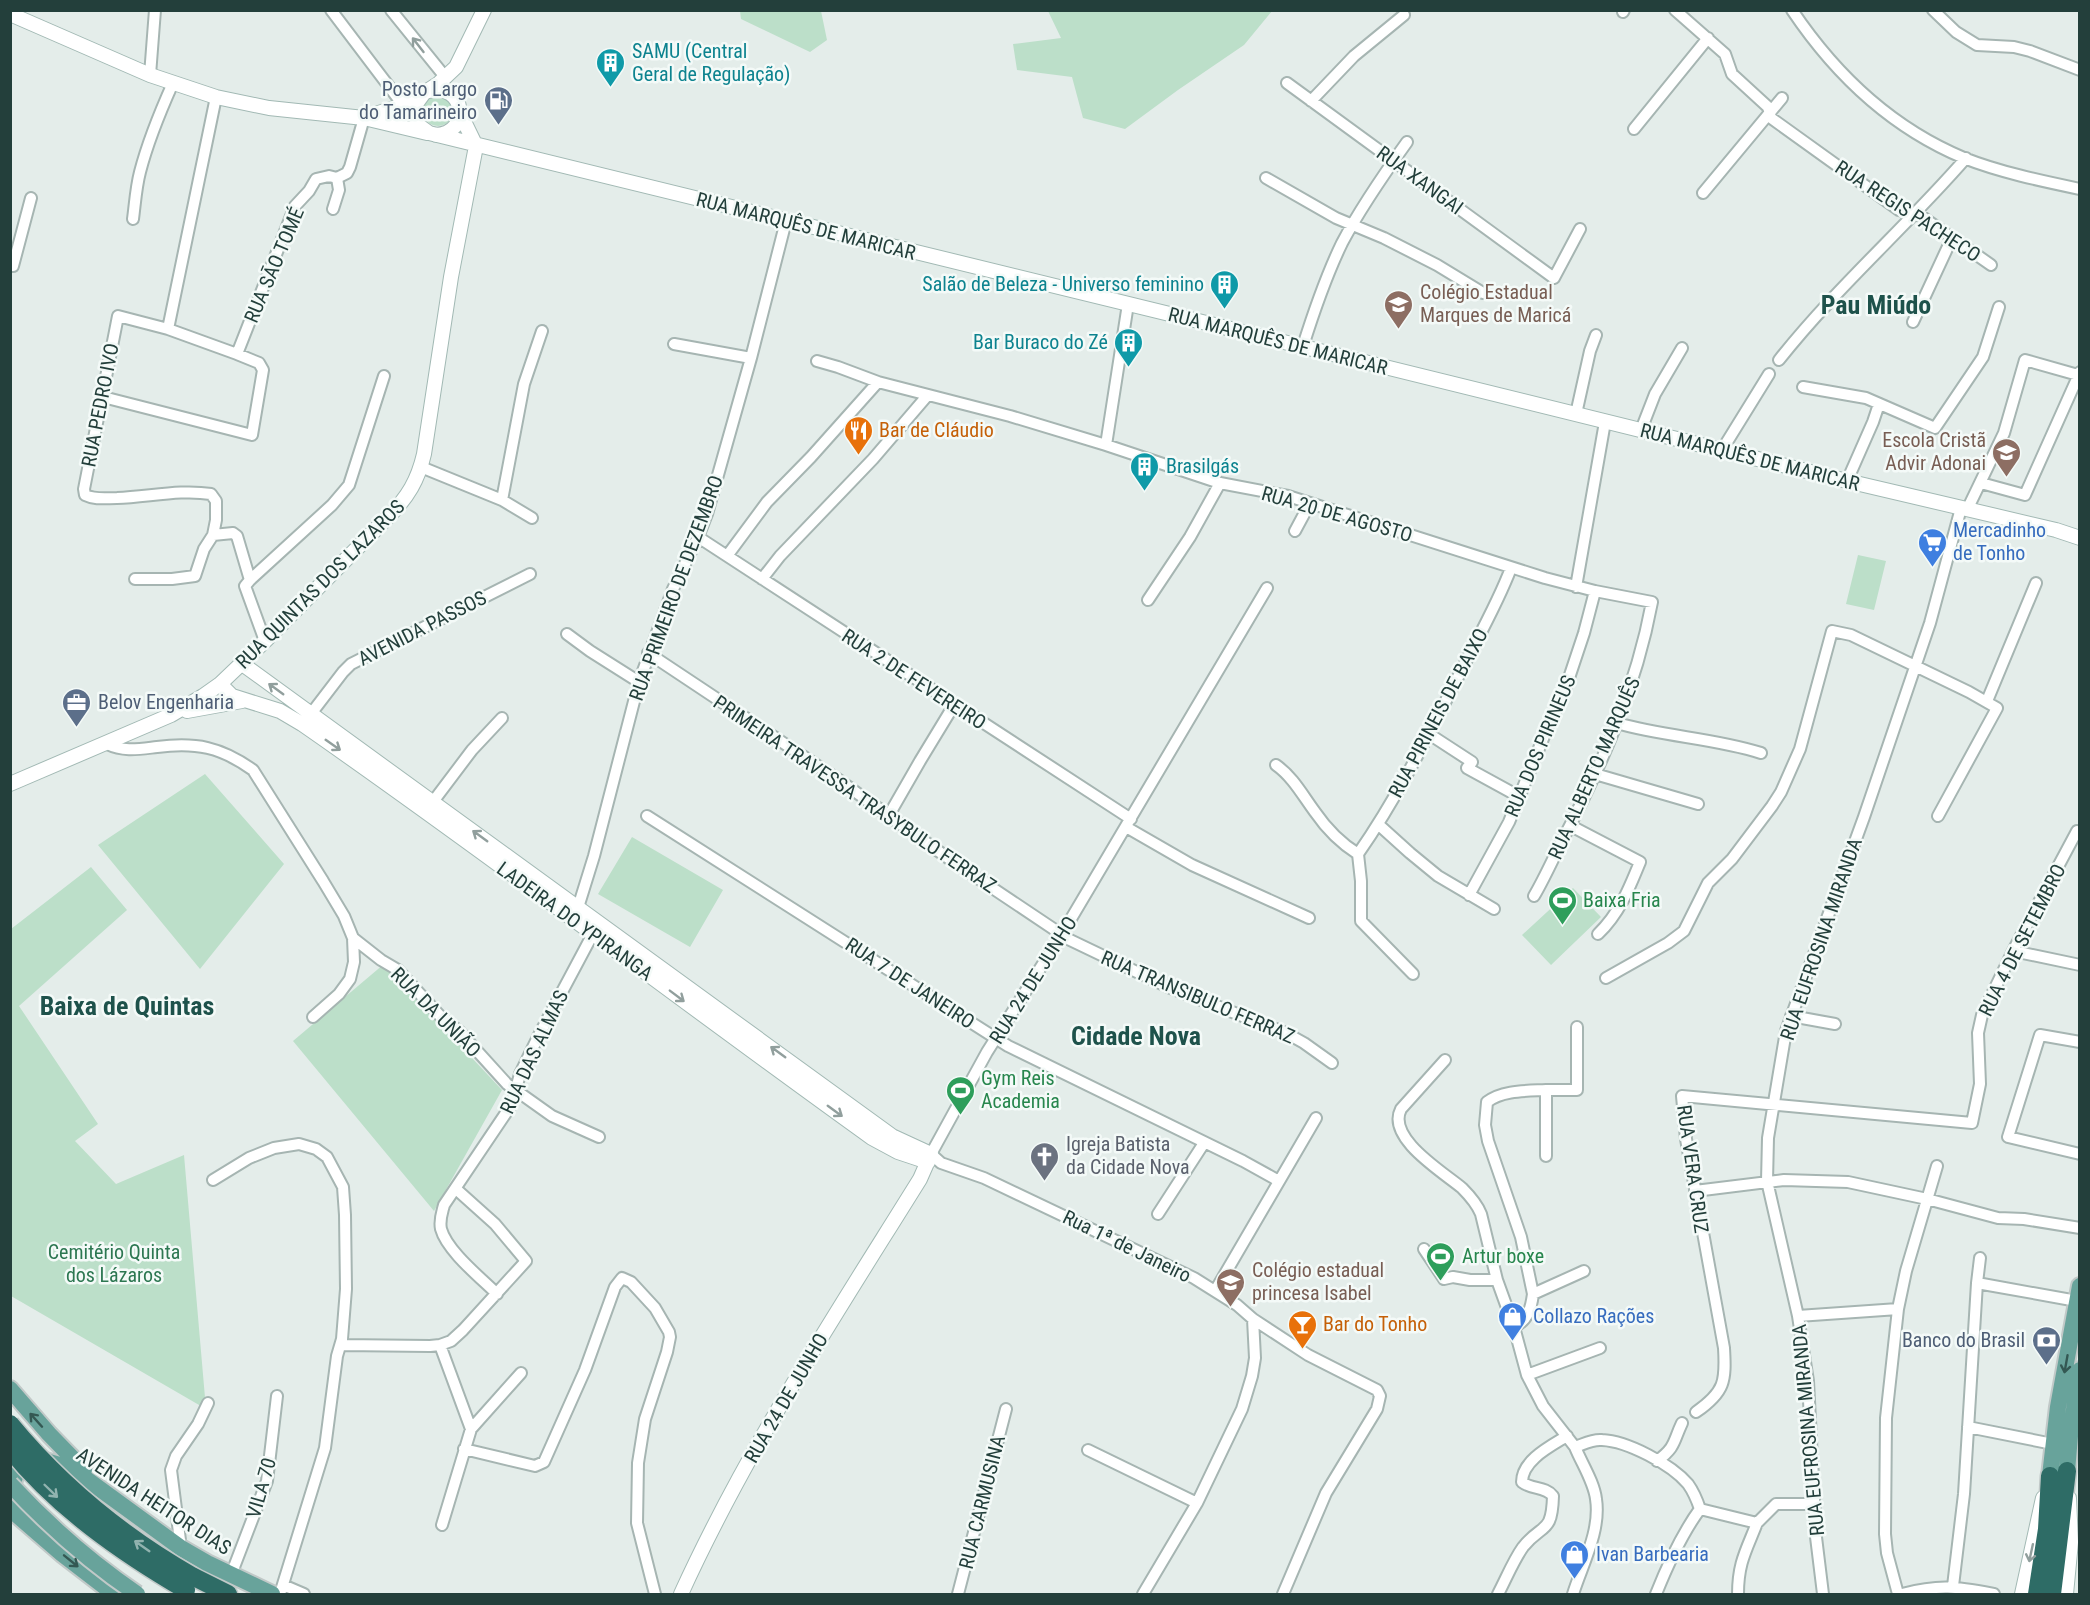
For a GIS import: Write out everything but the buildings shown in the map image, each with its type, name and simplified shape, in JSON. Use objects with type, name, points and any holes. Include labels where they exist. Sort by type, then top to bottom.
[{"type":"highway","points":[[10,1424],[53,1473],[82,1499],[192,1587]]},
{"type":"highway","points":[[10,1451],[89,1525],[145,1566],[192,1587],[228,1594]]},
{"type":"highway","points":[[2052,1594],[2051,1552],[2059,1474]]},
{"type":"highway","points":[[2037,1594],[2051,1552]]},
{"type":"main road","points":[[362,124],[426,92],[451,73],[484,10]]},
{"type":"main road","name":"RUA MARQUÊS DE MARICAR","points":[[10,14],[150,75],[216,97],[362,124],[432,134],[2079,537]]},
{"type":"main road","points":[[451,73],[460,111],[476,146]]},
{"type":"main road","points":[[442,90],[449,92],[458,102],[460,111],[459,119],[452,130],[441,135],[432,134],[418,125],[414,111],[416,104],[426,92],[442,90]]},
{"type":"main road","name":"RUA QUINTAS DOS LAZAROS","points":[[10,784],[171,715],[220,684],[402,504],[417,480],[421,467],[451,277],[476,146]]},
{"type":"main road","name":"LADEIRA DO YPIRANGA","points":[[241,663],[307,719],[596,928],[715,1025],[888,1141],[934,1160]]},
{"type":"main road","name":"LADEIRA DO YPIRANGA","points":[[220,684],[232,696],[244,701],[307,719]]},
{"type":"main road","points":[[171,715],[244,701]]},
{"type":"main road","name":"RUA 24 DE JUNHO","points":[[681,1594],[716,1520],[820,1340],[934,1160]]},
{"type":"main road","points":[[2066,1594],[2072,1542],[2053,1444],[2078,1293]]},
{"type":"main road","points":[[2022,1594],[2037,1521],[2059,1474],[2071,1427],[2079,1370]]},
{"type":"main road","points":[[10,1389],[49,1434],[106,1492]]},
{"type":"main road","name":"AVENIDA HEITOR DIAS","points":[[10,1451],[66,1467],[106,1492],[181,1548],[231,1575],[279,1591]]},
{"type":"main road","points":[[32,1458],[17,1469],[13,1478],[12,1489],[17,1515],[62,1554],[114,1594]]},
{"type":"main road","points":[[10,1484],[51,1526],[137,1594]]},
{"type":"street","points":[[150,75],[155,10]]},
{"type":"street","points":[[331,10],[403,105]]},
{"type":"street","points":[[391,10],[451,73]]},
{"type":"street","name":"RUA REGIS PACHECO","points":[[1675,10],[1725,54],[1735,78],[1768,107],[1771,118],[1875,194],[1899,210],[1921,216],[1991,265]]},
{"type":"street","points":[[1792,10],[1820,49],[1842,73],[1888,115],[1936,145],[1966,158],[2079,189]]},
{"type":"street","points":[[1933,10],[1948,26],[1971,43],[2014,47],[2079,70]]},
{"type":"street","points":[[1311,101],[1354,56],[1404,15]]},
{"type":"street","points":[[1634,129],[1708,38]]},
{"type":"street","points":[[133,219],[146,152],[173,83]]},
{"type":"street","name":"RUA XANGAI","points":[[1287,83],[1554,278],[1580,229]]},
{"type":"street","points":[[103,397],[252,435],[263,370],[259,363],[168,329],[216,97]]},
{"type":"street","points":[[1703,193],[1782,98]]},
{"type":"street","points":[[333,209],[339,190],[337,178],[347,173],[350,167],[362,124]]},
{"type":"street","points":[[1303,346],[1317,302],[1341,244],[1407,142]]},
{"type":"street","points":[[1779,360],[1826,303],[1966,158]]},
{"type":"street","name":"RUA SĀO TOMÉ","points":[[237,354],[294,206],[309,191],[316,179],[328,176],[337,178]]},
{"type":"street","points":[[1266,178],[1352,225],[1384,238],[1437,265],[1483,293]]},
{"type":"street","points":[[12,266],[31,198]]},
{"type":"street","name":"RUA PRIMEIRO DE DEZEMBRO","points":[[576,914],[594,856],[648,653],[673,589],[707,514],[751,358],[786,220]]},
{"type":"street","points":[[1913,322],[1952,238]]},
{"type":"street","points":[[1106,445],[1128,304]]},
{"type":"street","points":[[1803,387],[1821,392],[1854,395],[1935,428],[1983,357],[1999,308]]},
{"type":"street","name":"RUA PEDRO IVO","points":[[168,329],[118,316],[84,489],[85,495],[97,498],[195,492],[211,494],[216,501],[213,535]]},
{"type":"street","points":[[502,500],[524,384],[542,331]]},
{"type":"street","points":[[1576,414],[1590,351],[1596,335]]},
{"type":"street","points":[[674,344],[751,358]]},
{"type":"street","points":[[1641,430],[1654,394],[1682,348]]},
{"type":"street","name":"RUA EUFROSINA MIRANDA","points":[[1823,1594],[1816,1537],[1808,1381],[1798,1316],[1767,1181],[1768,1138],[1786,1031],[1864,818],[1964,509],[1981,483],[2007,424],[2025,360],[2079,374]]},
{"type":"street","name":"RUA 20 DE AGOSTO","points":[[817,362],[927,396],[1010,416],[1220,483],[1274,492],[1576,587],[1652,602]]},
{"type":"street","points":[[1722,450],[1769,374]]},
{"type":"street","points":[[1981,483],[2025,495],[2079,374]]},
{"type":"street","points":[[265,641],[245,586],[332,506],[349,485],[384,376]]},
{"type":"street","points":[[727,556],[766,502],[811,457],[878,382]]},
{"type":"street","points":[[762,579],[780,556],[873,459],[927,396]]},
{"type":"street","points":[[1847,481],[1879,404]]},
{"type":"street","points":[[1576,587],[1605,422]]},
{"type":"street","points":[[421,467],[502,500],[532,518]]},
{"type":"street","points":[[1148,600],[1190,537],[1220,483]]},
{"type":"street","points":[[1295,531],[1310,503]]},
{"type":"street","points":[[135,579],[172,579],[195,576],[204,549],[213,535],[233,533],[237,536],[250,580]]},
{"type":"street","name":"RUA 2 DE FEVEREIRO","points":[[698,537],[1192,865],[1309,918]]},
{"type":"street","name":"RUA PIRINEIS DE BAIXO","points":[[1359,854],[1379,825],[1429,734],[1496,603],[1511,568]]},
{"type":"street","name":"AVENIDA PASSOS","points":[[307,719],[351,664],[530,574]]},
{"type":"street","points":[[1987,701],[2036,583]]},
{"type":"street","name":"RUA 24 DE JUNHO","points":[[934,1160],[996,1039],[1129,823],[1267,588]]},
{"type":"street","name":"RUA DOS PIRINEUS","points":[[1469,895],[1509,822],[1572,672],[1595,591]]},
{"type":"street","name":"RUA ALBERTO MARQUÊS","points":[[1534,896],[1571,826],[1617,723],[1642,653],[1652,602]]},
{"type":"street","points":[[1606,978],[1676,938],[1684,931],[1703,891],[1732,859],[1772,806],[1791,772],[1800,749],[1832,631],[1851,635],[1997,708],[1938,816]]},
{"type":"street","points":[[567,634],[639,682]]},
{"type":"street","name":"PRIMEIRA TRAVESSA TRASYBULO FERRAZ","points":[[648,653],[890,815],[955,863],[1062,934]]},
{"type":"street","points":[[890,815],[954,705]]},
{"type":"street","points":[[429,807],[472,750],[502,718]]},
{"type":"street","points":[[1617,723],[1644,731],[1744,747],[1761,753]]},
{"type":"street","points":[[1429,734],[1472,762],[1467,768],[1520,797]]},
{"type":"street","points":[[107,744],[127,750],[186,744],[203,746],[238,759],[253,770],[344,916],[353,938],[354,962],[350,979],[339,994],[313,1017]]},
{"type":"street","points":[[1276,765],[1290,777],[1317,815],[1343,843],[1359,854],[1362,921],[1413,974]]},
{"type":"street","points":[[1595,774],[1698,804]]},
{"type":"street","name":"RUA 7 DE JANEIRO","points":[[647,816],[996,1039],[1258,1168],[1279,1181]]},
{"type":"street","points":[[1379,825],[1425,866],[1494,909]]},
{"type":"street","points":[[1571,826],[1640,862],[1624,901],[1598,934]]},
{"type":"street","name":"RUA 4 DE SETEMBRO","points":[[1972,1124],[1980,1084],[1978,1033],[1980,1021],[2013,951],[2077,831]]},
{"type":"street","name":"RUA DAS ALMAS","points":[[496,1294],[452,1248],[444,1236],[441,1227],[442,1213],[512,1104],[520,1074],[538,1036],[596,928]]},
{"type":"street","name":"RUA TRANSIBULO FERRAZ","points":[[1062,934],[1168,987],[1304,1042],[1332,1063]]},
{"type":"street","name":"RUA DA UNIÃO","points":[[353,938],[398,970],[441,1017],[459,1031],[500,1078],[552,1116],[599,1137]]},
{"type":"street","points":[[2013,951],[2079,965]]},
{"type":"street","points":[[1791,1016],[1835,1024]]},
{"type":"street","points":[[1514,1327],[1529,1314],[1533,1294],[1521,1238],[1488,1141],[1485,1108],[1487,1102],[1493,1097],[1546,1090],[1577,1090],[1577,1027]]},
{"type":"street","points":[[2079,1042],[2040,1035],[2008,1137],[2079,1154]]},
{"type":"street","points":[[1445,1060],[1401,1109],[1398,1125],[1424,1159],[1463,1189],[1477,1206],[1497,1280],[1514,1327],[1527,1375],[1544,1406],[1575,1447],[1594,1492],[1596,1499],[1594,1532],[1573,1594]]},
{"type":"street","points":[[1546,1090],[1546,1156]]},
{"type":"street","name":"RUA VERA CRUZ","points":[[1696,1412],[1718,1394],[1724,1383],[1726,1372],[1724,1348],[1686,1139],[1682,1096],[1972,1124]]},
{"type":"street","points":[[1215,1292],[1316,1118]]},
{"type":"street","points":[[1158,1214],[1204,1143]]},
{"type":"street","points":[[213,1180],[249,1158],[288,1144],[308,1145],[327,1157],[340,1179],[345,1201],[346,1289],[341,1345],[337,1356],[325,1448],[279,1591],[304,1594]]},
{"type":"street","name":"Rua 1ª de Janeiro","points":[[934,1160],[984,1178],[1172,1266],[1237,1305],[1253,1319],[1308,1354],[1377,1390],[1380,1396],[1377,1408],[1326,1493],[1283,1594]]},
{"type":"street","points":[[1898,1594],[1887,1553],[1884,1517],[1886,1418],[1898,1309],[1906,1270],[1937,1166]]},
{"type":"street","points":[[1695,1191],[1767,1181],[1848,1182],[1927,1199],[1998,1218],[2024,1219],[2079,1228]]},
{"type":"street","points":[[341,1345],[440,1346],[451,1341],[463,1330],[526,1262],[495,1224],[456,1189]]},
{"type":"street","points":[[1424,1249],[1444,1279],[1454,1277],[1470,1280],[1497,1280]]},
{"type":"street","points":[[1953,1587],[1968,1427],[1980,1258]]},
{"type":"street","points":[[1533,1294],[1584,1271]]},
{"type":"street","points":[[464,1449],[535,1466],[544,1462],[585,1370],[615,1287],[622,1278],[631,1282],[655,1308],[670,1337],[668,1352],[645,1419],[638,1463],[637,1523],[655,1594]]},
{"type":"street","points":[[1977,1283],[2078,1293]]},
{"type":"street","points":[[1798,1316],[1898,1309]]},
{"type":"street","points":[[1143,1594],[1197,1503],[1247,1395],[1255,1358],[1253,1319]]},
{"type":"street","points":[[440,1346],[471,1429]]},
{"type":"street","points":[[1527,1375],[1600,1348]]},
{"type":"street","points":[[442,1525],[471,1429],[521,1373]]},
{"type":"street","name":"VILA 70","points":[[231,1575],[267,1481],[277,1396]]},
{"type":"street","points":[[181,1548],[171,1470],[176,1456],[198,1424],[208,1403]]},
{"type":"street","name":"RUA CARMUSINA","points":[[958,1594],[1006,1409]]},
{"type":"street","points":[[1657,1461],[1669,1452],[1677,1440],[1682,1423]]},
{"type":"street","points":[[1968,1427],[2053,1444]]},
{"type":"street","points":[[1498,1594],[1523,1548],[1544,1530],[1550,1521],[1553,1496],[1549,1491],[1527,1486],[1522,1482],[1524,1470],[1536,1457],[1567,1436]]},
{"type":"street","points":[[1575,1447],[1603,1440],[1638,1451],[1657,1461],[1686,1482],[1700,1509],[1757,1523]]},
{"type":"street","points":[[1088,1450],[1197,1503]]},
{"type":"street","points":[[1738,1594],[1738,1574],[1757,1523],[1776,1504],[1815,1504]]},
{"type":"street","points":[[1656,1594],[1679,1542],[1700,1509]]},
{"type":"street","points":[[1902,1594],[1942,1586],[1994,1594]]},
{"type":"green space","points":[[740,11],[821,11],[827,40],[810,52],[741,19]]},
{"type":"green space","points":[[1048,11],[1272,11],[1244,45],[1125,129],[1083,118],[1072,77],[1017,70],[1013,44],[1061,38]]},
{"type":"green space","points":[[438,96],[449,100],[453,111],[449,122],[438,126],[427,122],[423,111],[427,100]]},
{"type":"green space","points":[[1858,555],[1886,561],[1874,610],[1846,604]]},
{"type":"green space","points":[[205,774],[284,864],[200,969],[98,845]]},
{"type":"green space","points":[[632,837],[723,890],[690,947],[598,894]]},
{"type":"green space","name":"Cemitério Quinta dos Lázaros","points":[[91,867],[127,910],[19,1006],[98,1124],[75,1141],[116,1184],[184,1155],[206,1409],[11,1296],[11,929]]},
{"type":"green space","name":"Baixa Fria","points":[[1573,888],[1601,917],[1551,965],[1522,935]]},
{"type":"green space","points":[[384,964],[502,1090],[434,1211],[293,1041]]},
{"type":"place","name":"SAMU (Central Geral de Regulação)","points":[[611,88]]},
{"type":"place","name":"Posto Largo do Tamarineiro","points":[[498,126]]},
{"type":"place","name":"Salão de Beleza - Universo feminino","points":[[1225,310]]},
{"type":"place","name":"Colégio Estadual Marques de Maricá","points":[[1399,330]]},
{"type":"place","name":"Bar Buraco do Zé","points":[[1129,368]]},
{"type":"place","name":"Bar de Cláudio","points":[[858,456]]},
{"type":"place","name":"Escola Cristã Advir Adonai","points":[[2007,478]]},
{"type":"place","name":"Brasilgás","points":[[1145,492]]},
{"type":"place","name":"Mercadinho de Tonho","points":[[1932,568]]},
{"type":"place","name":"Belov Engenharia","points":[[77,728]]},
{"type":"place","name":"Baixa Fria","points":[[1562,926]]},
{"type":"place","name":"Gym Reis Academia","points":[[960,1116]]},
{"type":"place","name":"Igreja Batista da Cidade Nova","points":[[1045,1182]]},
{"type":"place","name":"Artur boxe","points":[[1441,1282]]},
{"type":"place","name":"Colégio estadual princesa Isabel","points":[[1231,1308]]},
{"type":"place","name":"Collazo Rações","points":[[1512,1342]]},
{"type":"place","name":"Bar do Tonho","points":[[1302,1350]]},
{"type":"place","name":"Banco do Brasil","points":[[2046,1366]]},
{"type":"place","name":"Ivan Barbearia","points":[[1575,1580]]},
{"type":"district","name":"Pau Miúdo","points":[[1876,305]]},
{"type":"district","name":"Baixa de Quintas","points":[[127,1006]]},
{"type":"district","name":"Cidade Nova","points":[[1136,1036]]}]
